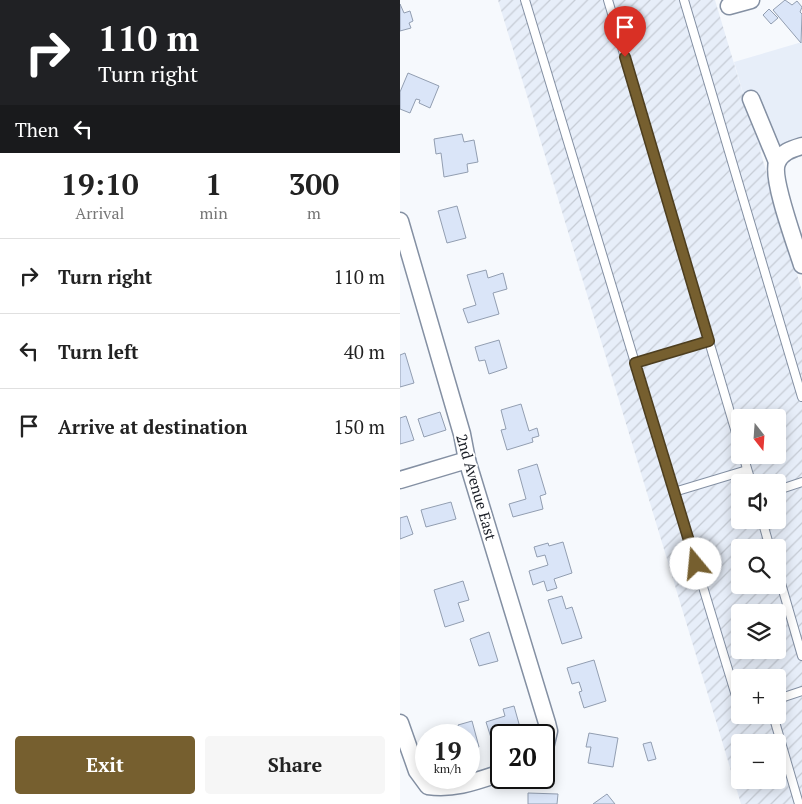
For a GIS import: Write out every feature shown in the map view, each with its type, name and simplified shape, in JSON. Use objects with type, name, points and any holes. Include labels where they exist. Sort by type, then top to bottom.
[{"type":"street","points":[[729,6],[751,0]]},
{"type":"street","points":[[751,99],[777,162]]},
{"type":"street","points":[[802,146],[784,153],[777,162],[776,168],[779,189],[802,265]]},
{"type":"street","name":"2nd Avenue East","points":[[400,221],[468,460],[547,724]]},
{"type":"street","points":[[400,480],[468,460]]},
{"type":"street","points":[[400,723],[417,771],[428,786],[442,788],[460,786],[490,776]]},
{"type":"lane","points":[[526,0],[731,679]]},
{"type":"lane","points":[[608,0],[731,416]]},
{"type":"lane","points":[[684,0],[802,396]]},
{"type":"lane","points":[[635,363],[709,341]]},
{"type":"lane","points":[[745,464],[748,474]]},
{"type":"lane","points":[[674,492],[747,470]]},
{"type":"lane","points":[[786,487],[802,482]]},
{"type":"lane","points":[[784,594],[802,656]]},
{"type":"lane","points":[[786,696],[802,691]]},
{"type":"lane","points":[[776,724],[799,804]]},
{"type":"shaded area","points":[[498,0],[715,0],[802,291],[802,804],[741,804],[736,789],[786,789],[786,734],[731,734],[731,771]]},
{"type":"shaded area","points":[[802,42],[802,139],[760,151],[734,62]]},
{"type":"building","points":[[785,0],[792,5],[797,1],[802,7],[800,12],[802,14],[801,43],[773,10]]},
{"type":"building","points":[[400,4],[404,13],[410,11],[413,21],[409,23],[411,28],[400,31]]},
{"type":"building","points":[[769,9],[778,18],[771,24],[763,15]]},
{"type":"building","points":[[408,73],[439,86],[430,108],[419,103],[420,100],[416,99],[410,113],[400,109],[400,92]]},
{"type":"building","points":[[462,134],[464,142],[474,140],[478,162],[467,164],[468,172],[444,177],[441,153],[436,154],[434,139]]},
{"type":"building","points":[[457,206],[466,238],[447,243],[438,211]]},
{"type":"building","points":[[486,270],[488,278],[503,273],[507,289],[493,293],[499,314],[468,323],[463,309],[476,305],[467,275]]},
{"type":"building","points":[[499,340],[507,368],[489,374],[485,360],[479,361],[475,347]]},
{"type":"building","points":[[405,353],[414,383],[400,387],[400,355]]},
{"type":"building","points":[[521,404],[529,431],[537,428],[539,436],[532,438],[533,442],[507,450],[501,430],[506,429],[501,410]]},
{"type":"building","points":[[440,412],[446,430],[424,437],[418,419]]},
{"type":"building","points":[[406,416],[414,440],[400,444],[400,418]]},
{"type":"building","points":[[537,464],[546,494],[540,496],[543,509],[513,517],[509,504],[526,499],[518,470]]},
{"type":"building","points":[[451,502],[456,519],[426,527],[421,510]]},
{"type":"building","points":[[407,516],[413,534],[400,539],[400,518]]},
{"type":"building","points":[[563,542],[572,573],[554,579],[557,588],[547,591],[544,581],[533,585],[529,571],[548,565],[545,555],[537,557],[534,547],[548,543],[549,546]]},
{"type":"building","points":[[463,581],[469,600],[458,603],[464,621],[445,627],[434,590]]},
{"type":"building","points":[[562,596],[566,609],[572,607],[582,638],[562,644],[548,600]]},
{"type":"building","points":[[489,632],[498,661],[479,666],[470,639]]},
{"type":"building","points":[[594,660],[606,701],[584,708],[579,692],[582,691],[579,682],[572,684],[567,668]]},
{"type":"building","points":[[514,706],[519,724],[490,724],[490,735],[486,722],[505,716],[503,709]]},
{"type":"building","points":[[472,721],[473,724],[462,724]]},
{"type":"building","points":[[589,733],[618,738],[613,767],[588,763],[591,747],[586,747]]},
{"type":"building","points":[[651,742],[656,759],[648,761],[643,744]]},
{"type":"building","points":[[528,793],[558,794],[557,804],[528,804]]},
{"type":"building","points":[[607,794],[615,804],[593,804]]},
{"type":"route","points":[[625,57],[709,341],[635,363],[696,564]]}]
